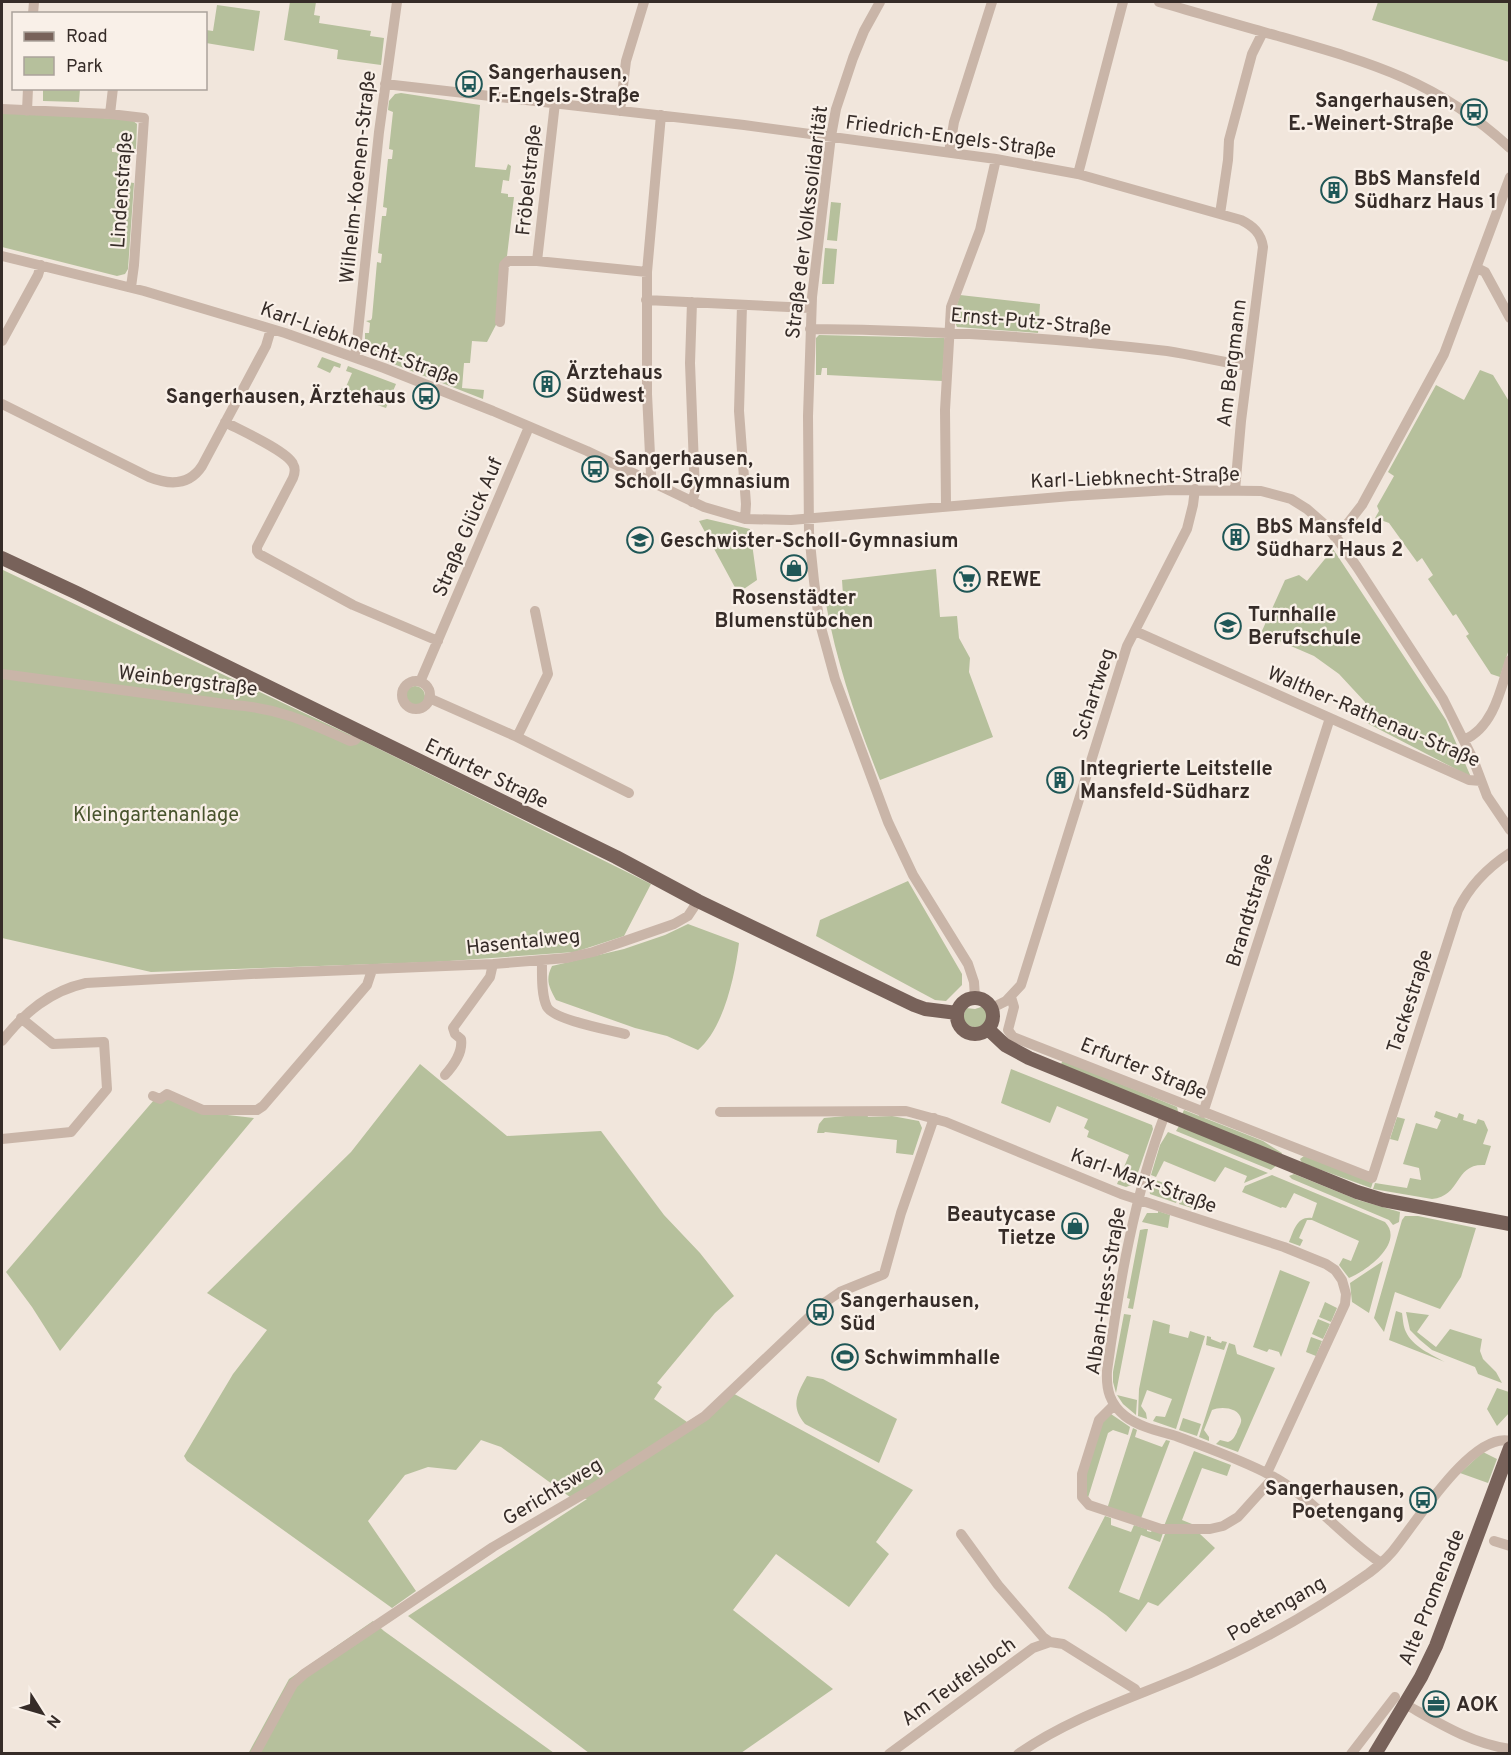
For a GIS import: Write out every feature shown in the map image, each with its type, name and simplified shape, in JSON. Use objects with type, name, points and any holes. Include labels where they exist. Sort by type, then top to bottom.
[{"type":"main road","name":"Erfurter Straße","points":[[2,558],[88,598],[616,857],[698,901],[914,1005],[931,1010],[957,1013]]},
{"type":"main road","points":[[975,997],[985,1000],[992,1008],[993,1021],[988,1029],[977,1034],[967,1032],[959,1024],[957,1013],[963,1002],[975,997]]},
{"type":"main road","name":"Erfurter Straße","points":[[988,1029],[1005,1045],[1022,1055],[1374,1198],[1509,1224]]},
{"type":"main road","name":"Alte Promenade","points":[[1375,1754],[1400,1700],[1429,1662],[1443,1631],[1509,1448]]},
{"type":"street","name":"Wilhelm-Koenen-Straße","points":[[354,357],[385,84],[397,2]]},
{"type":"street","points":[[620,111],[626,61],[632,35],[644,2]]},
{"type":"street","name":"Straße der Volkssolidarität","points":[[880,2],[864,31],[844,81],[831,136],[810,308],[809,518],[819,620],[842,700],[888,822],[913,875],[968,964],[975,982],[975,997]]},
{"type":"street","points":[[949,152],[954,122],[992,2]]},
{"type":"street","points":[[1078,174],[1123,2]]},
{"type":"street","points":[[1159,2],[1357,59],[1397,74],[1431,90],[1460,108],[1509,148]]},
{"type":"street","points":[[1220,214],[1228,160],[1228,140],[1252,54],[1263,32]]},
{"type":"street","name":"Friedrich-Engels-Straße","points":[[385,84],[661,115],[996,159],[1078,174],[1220,214],[1248,224],[1254,228],[1262,240]]},
{"type":"street","points":[[27,111],[28,90]]},
{"type":"street","name":"Lindenstraße","points":[[113,90],[110,114],[144,118],[131,287]]},
{"type":"street","name":"Fröbelstraße","points":[[537,261],[555,103]]},
{"type":"street","points":[[2,109],[110,114]]},
{"type":"street","points":[[649,481],[651,475],[646,300],[661,115]]},
{"type":"street","points":[[946,506],[945,410],[952,303],[980,230],[996,159]]},
{"type":"street","points":[[1335,536],[1362,505],[1436,372],[1452,336],[1509,177]]},
{"type":"street","name":"Am Bergmann","points":[[1235,490],[1262,240]]},
{"type":"street","name":"Karl-Liebknecht-Straße","points":[[2,256],[131,287],[272,329],[354,357],[442,390],[529,427],[692,502],[745,519],[791,520],[1071,496],[1195,489],[1265,492],[1291,500],[1317,518],[1335,536],[1443,699],[1464,740],[1481,781]]},
{"type":"street","name":"Fröbelstraße","points":[[500,322],[504,265],[508,261],[537,261],[647,272]]},
{"type":"street","points":[[2,341],[38,275],[41,265]]},
{"type":"street","points":[[1477,268],[1485,272],[1509,318]]},
{"type":"street","points":[[646,300],[810,308]]},
{"type":"street","points":[[692,302],[690,374],[695,492],[692,502]]},
{"type":"street","points":[[742,305],[739,411],[746,504],[745,519]]},
{"type":"street","points":[[2,404],[149,477],[166,483],[183,481],[198,472],[266,346],[272,329]]},
{"type":"street","name":"Ernst-Putz-Straße","points":[[810,329],[950,332],[1170,352],[1248,366]]},
{"type":"street","points":[[225,422],[283,454],[295,468],[293,478],[257,550],[266,559],[353,605],[438,641]]},
{"type":"street","name":"Straße Glück Auf","points":[[429,698],[423,707],[410,708],[404,704],[402,693],[405,687],[414,681],[420,682],[529,427]]},
{"type":"street","name":"Schartweg","points":[[1011,997],[1020,988],[1023,980],[1125,650],[1187,529],[1195,489]]},
{"type":"street","points":[[517,737],[548,674],[535,611]]},
{"type":"street","name":"Walther-Rathenau-Straße","points":[[1136,631],[1471,782],[1481,781],[1489,801],[1509,830]]},
{"type":"street","points":[[1464,740],[1481,729],[1504,696],[1509,660]]},
{"type":"street","name":"Weinbergstraße","points":[[2,674],[264,708],[298,718],[350,741],[355,740],[361,733]]},
{"type":"street","points":[[420,682],[428,689],[429,698],[517,737],[628,793]]},
{"type":"street","name":"Brandtstraße","points":[[1203,1113],[1330,718]]},
{"type":"street","name":"Tackestraße","points":[[1372,1178],[1458,910],[1479,877],[1509,853]]},
{"type":"street","name":"Hasentalweg","points":[[2,1041],[21,1018],[42,1001],[77,985],[100,981],[542,961],[593,952],[668,927],[688,916],[698,901]]},
{"type":"street","points":[[542,961],[545,1001],[550,1011],[564,1018],[625,1034]]},
{"type":"street","points":[[445,1075],[454,1064],[462,1044],[453,1028],[490,977],[493,964]]},
{"type":"street","points":[[153,1096],[160,1099],[167,1094],[173,1095],[203,1110],[257,1110],[367,985],[372,970]]},
{"type":"street","points":[[992,1008],[1011,997]]},
{"type":"street","name":"Erfurter Straße","points":[[1011,997],[1014,1007],[1008,1030],[1013,1037],[1372,1178]]},
{"type":"street","points":[[2,1139],[71,1132],[107,1089],[104,1042],[53,1044],[21,1018]]},
{"type":"street","name":"Karl-Marx-Straße","points":[[720,1112],[906,1111],[934,1118],[1138,1200],[1293,1250],[1330,1266],[1342,1280],[1346,1294],[1344,1308],[1271,1475]]},
{"type":"street","name":"Alban-Hess-Straße","points":[[1114,1405],[1108,1392],[1107,1371],[1138,1200],[1147,1164],[1165,1114]]},
{"type":"street","name":"Gerichtsweg","points":[[255,1754],[293,1684],[304,1674],[484,1553],[705,1416],[824,1303],[840,1292],[884,1274],[901,1213],[934,1118]]},
{"type":"street","points":[[1294,1166],[1300,1150]]},
{"type":"street","points":[[1271,1475],[1238,1517],[1223,1526],[1210,1529],[1161,1529],[1088,1505],[1081,1495],[1082,1474],[1099,1420],[1114,1405],[1134,1422],[1195,1443],[1271,1475],[1299,1495],[1381,1563]]},
{"type":"street","name":"Poetengang","points":[[1018,1754],[1065,1725],[1192,1673],[1240,1650],[1322,1603],[1381,1563],[1449,1478],[1487,1443],[1497,1440],[1509,1441]]},
{"type":"street","name":"Am Teufelsloch","points":[[961,1534],[998,1585],[1043,1637],[1050,1642],[1063,1644],[1135,1689],[1138,1695]]},
{"type":"street","points":[[1494,1541],[1509,1546]]},
{"type":"street","name":"Am Teufelsloch","points":[[890,1754],[1033,1648],[1050,1642]]},
{"type":"street","points":[[1400,1700],[1449,1729],[1491,1750],[1509,1749]]},
{"type":"street","name":"Alte Promenade","points":[[1351,1754],[1400,1700]]},
{"type":"green space","points":[[290,2],[316,2],[314,15],[320,16],[319,23],[371,31],[370,36],[384,38],[381,65],[337,59],[338,50],[284,40]]},
{"type":"green space","points":[[1378,2],[1509,2],[1509,62],[1372,20]]},
{"type":"green space","points":[[217,5],[260,11],[254,51],[207,43],[207,30],[213,31]]},
{"type":"green space","points":[[43,90],[80,90],[79,102],[43,101]]},
{"type":"green space","points":[[395,94],[480,105],[475,167],[506,170],[508,164],[511,166],[509,181],[503,180],[501,193],[514,197],[507,256],[503,261],[498,321],[487,342],[472,341],[470,363],[464,363],[462,388],[484,390],[483,399],[373,356],[365,348],[365,333],[369,333],[370,323],[366,321],[372,318],[377,262],[381,263],[382,254],[378,253],[382,216],[386,216],[387,208],[383,207],[388,159],[392,159],[393,150],[389,149],[393,112],[388,110],[389,101]]},
{"type":"green space","points":[[2,111],[132,120],[137,124],[136,149],[112,148],[112,152],[129,153],[127,182],[134,183],[128,269],[125,274],[117,276],[2,247]]},
{"type":"green space","points":[[831,202],[841,203],[837,241],[827,240]]},
{"type":"green space","points":[[825,248],[837,249],[834,284],[822,284]]},
{"type":"green space","points":[[960,295],[1040,304],[1038,333],[957,327],[955,316]]},
{"type":"green space","points":[[819,335],[944,338],[942,381],[827,375],[827,368],[822,368],[821,375],[816,375],[816,338]]},
{"type":"green space","points":[[322,357],[341,364],[340,368],[334,366],[330,373],[317,367]]},
{"type":"green space","points":[[348,366],[396,384],[386,408],[340,392],[342,388],[345,389],[352,373],[346,371]]},
{"type":"green space","points":[[1480,370],[1493,375],[1510,403],[1510,646],[1500,677],[1491,674],[1466,636],[1469,634],[1456,614],[1453,616],[1428,579],[1433,575],[1422,558],[1417,562],[1389,523],[1375,518],[1379,511],[1377,506],[1394,476],[1388,472],[1436,385],[1464,400]]},
{"type":"green space","points":[[707,519],[750,529],[757,580],[738,593],[699,521]]},
{"type":"green space","points":[[1333,549],[1446,720],[1471,777],[1367,723],[1365,702],[1339,674],[1314,656],[1261,633],[1285,580],[1299,575],[1307,581]]},
{"type":"green space","points":[[936,569],[940,617],[957,616],[959,638],[970,658],[969,672],[993,737],[880,780],[848,693],[826,604],[829,604],[828,597],[843,595],[842,580]]},
{"type":"green space","name":"Kleingartenanlage","points":[[3,570],[363,741],[651,884],[624,936],[575,952],[435,962],[151,972],[2,938]]},
{"type":"green space","points":[[415,686],[422,689],[425,696],[422,703],[415,706],[408,703],[405,696],[408,689]]},
{"type":"green space","points":[[908,881],[962,974],[962,985],[946,1001],[935,1000],[816,936],[820,920]]},
{"type":"green space","points":[[688,924],[739,943],[727,1000],[715,1028],[698,1050],[667,1036],[635,1028],[556,1000],[551,991],[549,975],[552,966],[624,949],[665,935]]},
{"type":"green space","points":[[984,1006],[988,1013],[985,1023],[977,1028],[967,1025],[963,1018],[966,1008],[975,1009]]},
{"type":"green space","points":[[1063,1060],[1177,1107],[1178,1111],[1083,1075],[1061,1064]]},
{"type":"green space","points":[[420,1064],[507,1136],[601,1131],[664,1215],[700,1253],[734,1296],[715,1313],[657,1383],[662,1387],[654,1399],[687,1422],[704,1412],[727,1390],[913,1490],[876,1542],[889,1554],[849,1607],[776,1554],[733,1610],[833,1689],[741,1753],[589,1753],[408,1616],[587,1499],[570,1497],[501,1447],[481,1440],[456,1470],[428,1467],[405,1475],[368,1521],[416,1591],[392,1608],[187,1461],[184,1456],[233,1374],[267,1330],[207,1293],[351,1152]]},
{"type":"green space","points":[[1011,1069],[1152,1125],[1153,1129],[1134,1184],[1126,1187],[1117,1184],[1129,1155],[1087,1137],[1089,1131],[1084,1128],[1088,1119],[1057,1106],[1050,1123],[1001,1103]]},
{"type":"green space","points":[[169,1097],[201,1112],[254,1118],[60,1351],[6,1272],[154,1100]]},
{"type":"green space","points":[[1184,1110],[1263,1141],[1282,1153],[1281,1156],[1181,1116]]},
{"type":"green space","points":[[1436,1111],[1457,1118],[1459,1113],[1464,1115],[1463,1120],[1476,1124],[1478,1119],[1484,1121],[1488,1130],[1483,1144],[1491,1146],[1485,1165],[1468,1169],[1442,1197],[1432,1199],[1373,1189],[1375,1183],[1407,1188],[1410,1178],[1421,1180],[1419,1168],[1403,1164],[1416,1123],[1437,1129],[1441,1120],[1434,1117]]},
{"type":"green space","points":[[867,1114],[868,1117],[892,1116],[919,1121],[922,1128],[913,1155],[896,1153],[897,1140],[817,1133],[819,1124],[824,1118]]},
{"type":"green space","points":[[1397,1117],[1405,1119],[1398,1141],[1390,1139]]},
{"type":"green space","points":[[1179,1126],[1277,1165],[1271,1170],[1176,1131]]},
{"type":"green space","points":[[1168,1132],[1268,1173],[1244,1183],[1247,1176],[1225,1167],[1215,1182],[1164,1161],[1156,1177],[1151,1175],[1160,1145]]},
{"type":"green space","points":[[1304,1156],[1373,1182],[1371,1188],[1302,1163],[1300,1159]]},
{"type":"green space","points":[[1294,1174],[1358,1200],[1400,1212],[1399,1222],[1393,1225],[1389,1220],[1289,1176]]},
{"type":"green space","points":[[1272,1175],[1385,1222],[1390,1230],[1387,1247],[1373,1263],[1349,1278],[1339,1265],[1343,1258],[1351,1261],[1359,1241],[1312,1220],[1307,1220],[1299,1238],[1303,1240],[1300,1246],[1289,1242],[1299,1222],[1312,1218],[1317,1203],[1294,1193],[1286,1208],[1281,1208],[1242,1192],[1245,1186]]},
{"type":"green space","points":[[1151,1178],[1181,1190],[1176,1203],[1150,1194]]},
{"type":"green space","points":[[1184,1191],[1200,1198],[1195,1209],[1179,1204]]},
{"type":"green space","points":[[1158,1211],[1170,1215],[1168,1228],[1142,1222],[1147,1213],[1158,1213]]},
{"type":"green space","points":[[1405,1216],[1418,1216],[1476,1228],[1461,1277],[1440,1309],[1395,1292],[1384,1332],[1374,1318],[1402,1220]]},
{"type":"green space","points":[[1148,1229],[1133,1309],[1128,1308],[1130,1299],[1127,1298],[1140,1230]]},
{"type":"green space","points":[[1383,1261],[1369,1313],[1352,1302],[1350,1283]]},
{"type":"green space","points":[[1280,1270],[1310,1282],[1281,1357],[1279,1352],[1269,1349],[1267,1352],[1253,1347]]},
{"type":"green space","points":[[1325,1302],[1337,1308],[1331,1322],[1319,1317]]},
{"type":"green space","points":[[1396,1311],[1402,1313],[1405,1330],[1413,1342],[1445,1362],[1389,1340]]},
{"type":"green space","points":[[1406,1312],[1429,1315],[1417,1332],[1436,1347],[1450,1329],[1482,1339],[1480,1351],[1483,1359],[1496,1372],[1502,1383],[1478,1374],[1475,1367],[1432,1350],[1410,1330]]},
{"type":"green space","points":[[1124,1314],[1131,1315],[1116,1393],[1113,1372]]},
{"type":"green space","points":[[1318,1319],[1330,1324],[1323,1339],[1312,1334]]},
{"type":"green space","points":[[1153,1320],[1170,1325],[1169,1333],[1188,1338],[1190,1331],[1205,1336],[1176,1429],[1153,1421],[1156,1416],[1165,1417],[1172,1399],[1147,1390],[1141,1406],[1147,1419],[1138,1416],[1139,1389]]},
{"type":"green space","points":[[1207,1336],[1221,1343],[1222,1341],[1227,1342],[1224,1350],[1206,1345]]},
{"type":"green space","points":[[1311,1337],[1322,1341],[1316,1356],[1306,1352]]},
{"type":"green space","points":[[1229,1343],[1235,1345],[1237,1354],[1275,1368],[1238,1452],[1216,1444],[1220,1440],[1230,1441],[1237,1432],[1241,1419],[1240,1415],[1233,1410],[1220,1408],[1212,1410],[1204,1430],[1209,1441],[1199,1437]]},
{"type":"green space","points":[[807,1376],[823,1379],[897,1419],[879,1463],[805,1424],[800,1418],[796,1406],[797,1400]]},
{"type":"green space","points":[[1497,1388],[1509,1392],[1510,1412],[1497,1426],[1487,1409]]},
{"type":"green space","points":[[1117,1395],[1137,1400],[1136,1415],[1123,1404]]},
{"type":"green space","points":[[1111,1414],[1130,1427],[1128,1435],[1113,1430],[1108,1433],[1087,1501],[1082,1486],[1102,1419]]},
{"type":"green space","points":[[1183,1418],[1201,1424],[1197,1436],[1179,1430]]},
{"type":"green space","points":[[1133,1428],[1137,1430],[1135,1437],[1162,1447],[1166,1440],[1170,1441],[1140,1521],[1107,1509]]},
{"type":"green space","points":[[1194,1451],[1231,1465],[1227,1476],[1202,1468],[1182,1520],[1192,1524],[1164,1526]]},
{"type":"green space","points":[[1483,1452],[1497,1459],[1488,1483],[1460,1473]]},
{"type":"green space","points":[[1105,1516],[1111,1518],[1111,1525],[1131,1532],[1134,1525],[1147,1529],[1147,1531],[1163,1533],[1160,1542],[1141,1535],[1119,1592],[1139,1600],[1165,1534],[1200,1534],[1215,1548],[1158,1606],[1148,1602],[1126,1632],[1068,1588]]},
{"type":"green space","points":[[373,1621],[554,1753],[248,1754],[289,1679]]},
{"type":"place","name":"Sangerhausen, F.-Engels-Straße","points":[[469,84]]},
{"type":"place","name":"Sangerhausen, E.-Weinert-Straße","points":[[1474,112]]},
{"type":"place","name":"BbS Mansfeld Südharz Haus 1","points":[[1334,190]]},
{"type":"place","name":"Ärztehaus Südwest","points":[[547,384]]},
{"type":"place","name":"Sangerhausen, Ärztehaus","points":[[426,396]]},
{"type":"place","name":"Sangerhausen, Scholl-Gymnasium","points":[[595,469]]},
{"type":"place","name":"BbS Mansfeld Südharz Haus 2","points":[[1236,537]]},
{"type":"place","name":"Geschwister-Scholl-Gymnasium","points":[[640,540]]},
{"type":"place","name":"Rosenstädter Blumenstübchen","points":[[794,568]]},
{"type":"place","name":"REWE","points":[[967,579]]},
{"type":"place","name":"Turnhalle Berufschule","points":[[1228,626]]},
{"type":"place","name":"Integrierte Leitstelle Mansfeld-Südharz","points":[[1060,780]]},
{"type":"place","name":"Beautycase Tietze","points":[[1075,1226]]},
{"type":"place","name":"Sangerhausen, Süd","points":[[820,1312]]},
{"type":"place","name":"Schwimmhalle","points":[[845,1357]]},
{"type":"place","name":"Sangerhausen, Poetengang","points":[[1423,1500]]},
{"type":"place","name":"AOK","points":[[1436,1704]]}]
